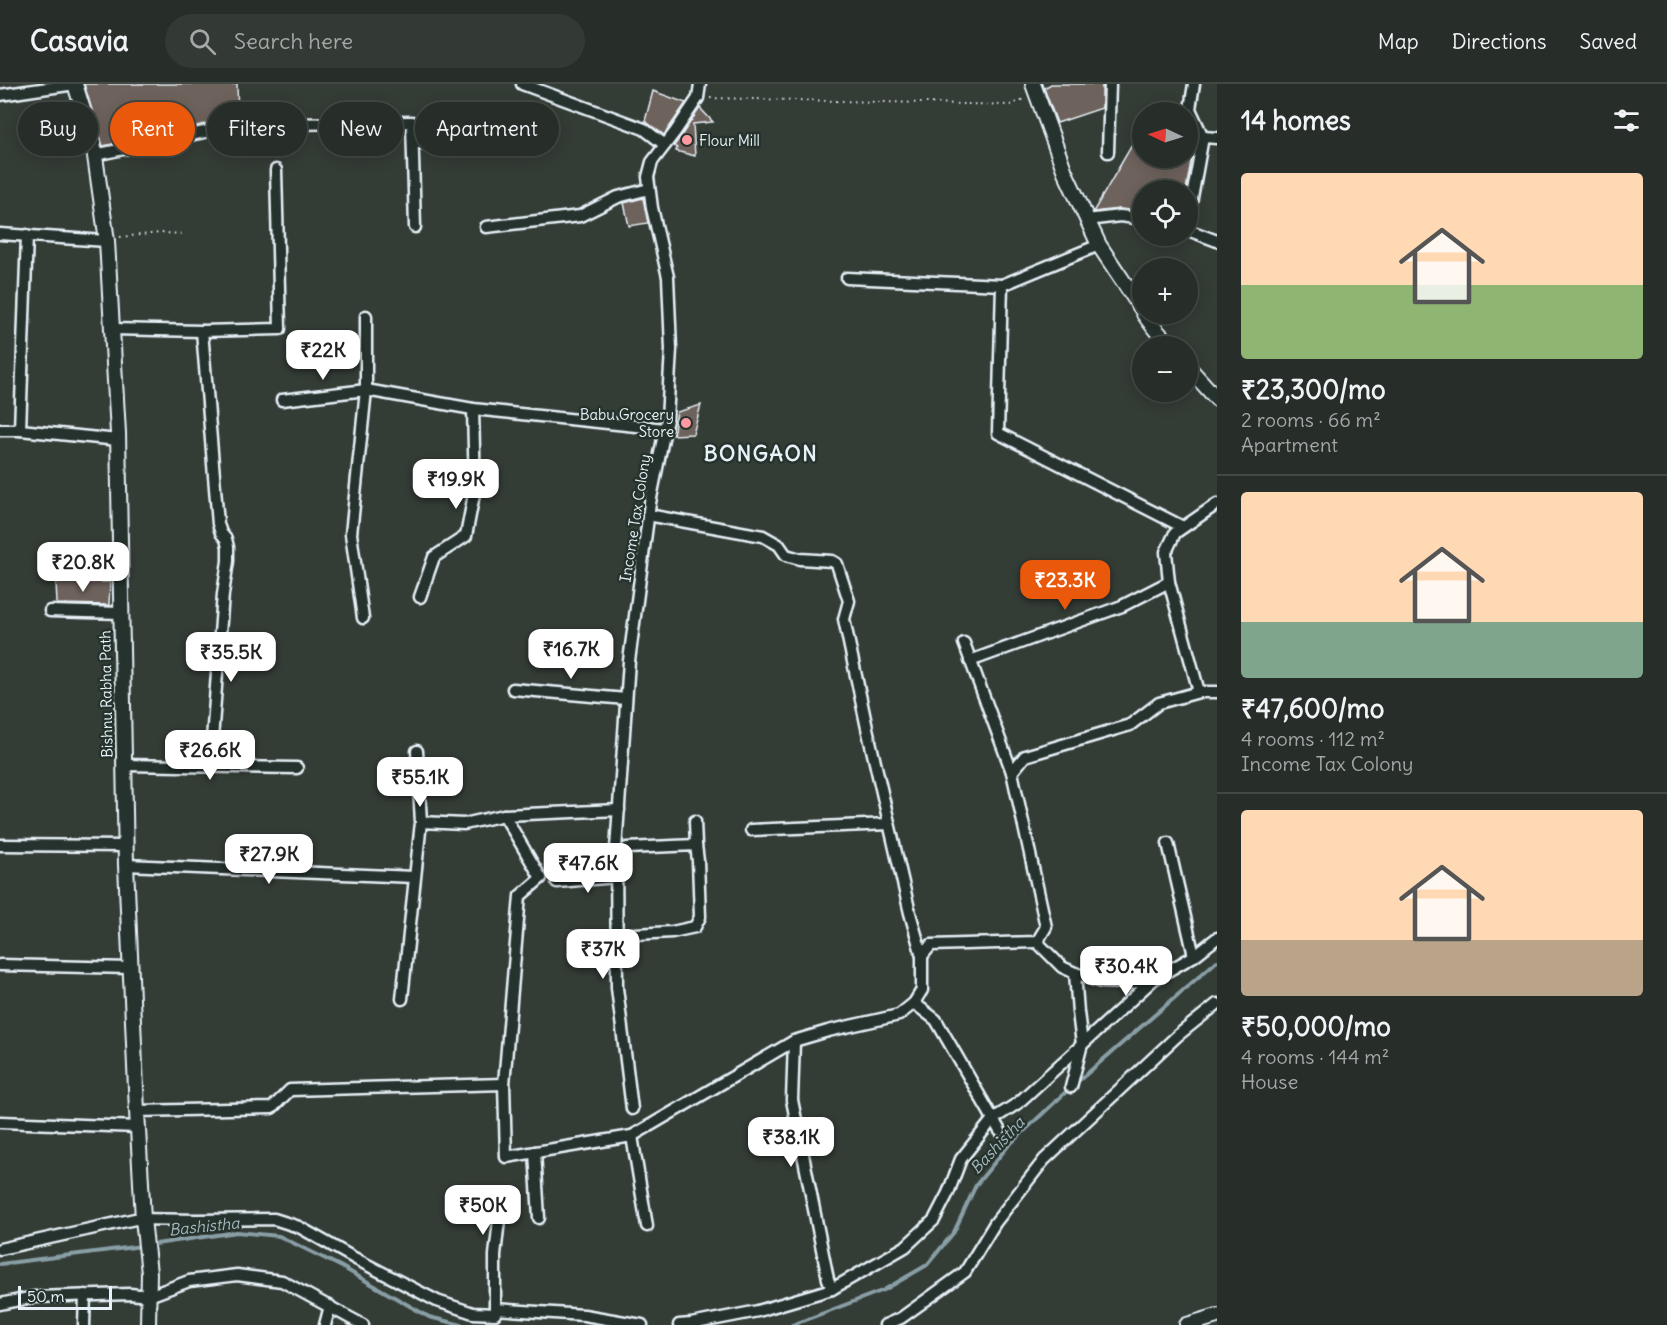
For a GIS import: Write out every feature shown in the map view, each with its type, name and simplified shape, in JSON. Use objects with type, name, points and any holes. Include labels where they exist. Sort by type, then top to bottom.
[{"type":"street","points":[[0,95],[75,84]]},
{"type":"street","name":"Bishnu Rabha Path","points":[[75,84],[81,102]]},
{"type":"street","points":[[522,84],[644,129],[665,145]]},
{"type":"street","name":"Income Tax Colony","points":[[632,1109],[618,988],[616,849],[629,661],[648,515],[665,429],[671,349],[668,277],[648,177],[652,162],[698,98],[700,84]]},
{"type":"street","points":[[1108,152],[1110,84]]},
{"type":"street","points":[[1194,84],[1190,109],[1203,136],[1195,180]]},
{"type":"street","points":[[1034,89],[1065,172],[1087,220],[1099,245],[1132,295]]},
{"type":"street","points":[[98,154],[238,125],[412,122],[415,227]]},
{"type":"street","points":[[1203,136],[1217,138]]},
{"type":"street","name":"Bishnu Rabha Path","points":[[95,156],[111,239],[112,330],[118,440],[125,846],[143,1219],[149,1273],[148,1325]]},
{"type":"street","points":[[112,330],[280,329],[276,170]]},
{"type":"street","points":[[486,227],[580,216],[618,197],[649,189]]},
{"type":"street","points":[[1087,220],[1120,216],[1132,218]]},
{"type":"street","points":[[0,234],[111,239]]},
{"type":"street","points":[[1198,234],[1217,241]]},
{"type":"street","points":[[20,430],[27,235]]},
{"type":"street","points":[[847,278],[1002,285],[1099,245]]},
{"type":"street","points":[[1002,285],[998,433],[1183,527]]},
{"type":"street","points":[[363,618],[351,534],[366,390],[366,316]]},
{"type":"street","points":[[1152,324],[1161,336]]},
{"type":"street","points":[[202,331],[218,524],[228,547],[210,766]]},
{"type":"street","points":[[1198,378],[1217,399]]},
{"type":"street","points":[[282,400],[366,390],[473,409],[665,429]]},
{"type":"street","points":[[420,597],[434,557],[466,536],[475,489],[473,409]]},
{"type":"street","points":[[0,430],[118,440]]},
{"type":"street","points":[[1199,692],[1169,582],[1166,552],[1175,533],[1217,504]]},
{"type":"street","points":[[504,815],[541,878],[520,896],[504,1084],[506,1157],[632,1136],[794,1041],[899,1015],[914,1003],[922,990],[921,956],[867,728],[844,619],[849,601],[837,564],[832,561],[800,559],[786,555],[779,545],[763,536],[648,515]]},
{"type":"street","points":[[970,661],[1122,606],[1169,582]]},
{"type":"street","points":[[50,611],[121,613]]},
{"type":"street","points":[[964,643],[1012,772],[1046,927],[1037,942]]},
{"type":"street","points":[[513,689],[626,699]]},
{"type":"street","points":[[1012,772],[1025,756],[1130,725],[1159,703],[1199,692],[1217,692]]},
{"type":"street","points":[[402,999],[420,822],[417,751]]},
{"type":"street","points":[[124,765],[297,768]]},
{"type":"street","points":[[420,822],[464,824],[504,815],[619,810]]},
{"type":"street","points":[[617,935],[672,932],[695,927],[700,918],[695,821]]},
{"type":"street","points":[[751,830],[889,824]]},
{"type":"street","points":[[1168,843],[1194,956]]},
{"type":"street","points":[[0,845],[125,846]]},
{"type":"street","points":[[627,848],[696,845]]},
{"type":"street","points":[[126,865],[414,877]]},
{"type":"street","points":[[557,882],[616,877]]},
{"type":"street","points":[[679,1325],[758,1311],[832,1289],[905,1246],[934,1220],[948,1193],[961,1159],[993,1119],[1018,1103],[1154,979],[1194,956],[1217,938]]},
{"type":"street","points":[[921,956],[931,945],[1037,942],[1062,967],[1101,982],[1131,983],[1154,979]]},
{"type":"street","points":[[0,965],[130,968]]},
{"type":"street","points":[[1071,1087],[1082,1044],[1075,973]]},
{"type":"street","points":[[914,1003],[936,1020],[1000,1131]]},
{"type":"street","points":[[885,1325],[901,1318],[965,1272],[995,1223],[1044,1160],[1177,1036],[1217,1004]]},
{"type":"street","points":[[794,1041],[792,1100],[828,1279],[832,1289]]},
{"type":"street","points":[[137,1111],[272,1108],[290,1090],[504,1084]]},
{"type":"street","points":[[0,1122],[138,1127]]},
{"type":"street","points":[[632,1136],[646,1226]]},
{"type":"street","points":[[535,1152],[539,1218]]},
{"type":"street","points":[[0,1249],[135,1219],[274,1219],[299,1227],[437,1301],[473,1313],[495,1314],[495,1255],[499,1220]]},
{"type":"street","points":[[0,1304],[34,1297],[129,1294],[149,1296],[189,1281],[237,1275],[282,1281],[363,1325]]},
{"type":"street","points":[[84,1325],[85,1295]]},
{"type":"street","points":[[325,1325],[330,1306]]},
{"type":"street","points":[[495,1309],[584,1315],[642,1325]]},
{"type":"street","points":[[1187,1325],[1217,1316]]},
{"type":"path","points":[[698,98],[1010,105],[1034,89]]},
{"type":"path","points":[[111,239],[161,233],[185,234]]},
{"type":"building","points":[[84,84],[237,84],[238,102],[207,102],[207,124],[195,126],[195,102],[110,102],[110,144],[103,146],[98,130],[98,102],[90,102]]},
{"type":"building","points":[[1051,84],[1102,84],[1102,108],[1057,123],[1044,88]]},
{"type":"building","points":[[653,91],[686,103],[664,135],[645,121]]},
{"type":"building","name":"Flour Mill","points":[[700,108],[713,122],[693,124],[695,156],[676,151],[677,148],[674,146]]},
{"type":"building","points":[[1132,145],[1132,168],[1190,168],[1188,180],[1132,180],[1132,210],[1093,212]]},
{"type":"building","points":[[643,198],[648,223],[629,226],[624,203]]},
{"type":"building","name":"Babu Grocery Store","points":[[701,405],[693,434],[673,435],[677,412]]},
{"type":"building","points":[[56,582],[110,582],[109,605],[57,604]]},
{"type":"waterway","name":"Bashistha","points":[[1075,1084],[1217,961]]},
{"type":"waterway","name":"Bashistha","points":[[792,1325],[884,1290],[927,1265],[954,1232],[976,1185],[1008,1146],[1069,1089]]},
{"type":"waterway","name":"Bashistha","points":[[149,1245],[237,1232],[279,1236],[340,1266],[429,1317],[462,1325]]},
{"type":"waterway","name":"Bashistha","points":[[0,1264],[142,1246]]},
{"type":"place","name":"Flour Mill","points":[[687,140]]},
{"type":"place","name":"Babu Grocery Store","points":[[686,423]]},
{"type":"district","name":"BONGAON","points":[[761,453]]}]
